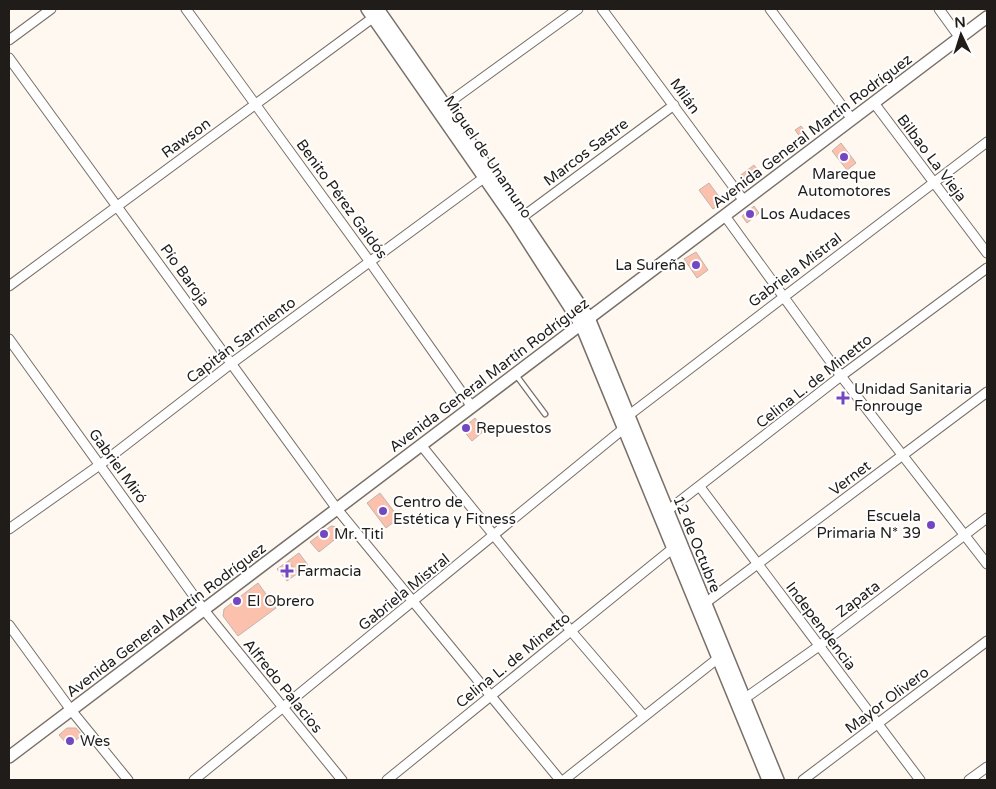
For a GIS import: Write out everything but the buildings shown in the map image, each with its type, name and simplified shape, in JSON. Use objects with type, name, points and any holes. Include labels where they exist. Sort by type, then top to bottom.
[{"type":"main road","name":"Miguel de Unamuno","points":[[374,12],[442,108],[585,322]]},
{"type":"main road","name":"Avenida General Martín Rodríguez","points":[[9,757],[725,216],[851,118],[874,103],[987,17]]},
{"type":"main road","name":"12 de Octubre","points":[[585,322],[663,512],[717,659],[768,780]]},
{"type":"main road","name":"12 de Octubre","points":[[677,548],[704,604],[778,780]]},
{"type":"street","points":[[9,40],[51,9]]},
{"type":"street","name":"Benito Pérez Galdós","points":[[186,9],[256,103],[472,407]]},
{"type":"street","points":[[442,108],[578,9]]},
{"type":"street","name":"Milán","points":[[602,9],[744,201]]},
{"type":"street","points":[[770,9],[851,118]]},
{"type":"street","points":[[939,9],[960,38]]},
{"type":"street","name":"Rawson","points":[[9,286],[256,103],[374,12]]},
{"type":"street","name":"Pío Baroja","points":[[9,58],[337,508],[490,696],[562,780]]},
{"type":"street","name":"Bilbao La Vieja","points":[[874,103],[987,253]]},
{"type":"street","name":"Marcos Sastre","points":[[518,220],[674,105]]},
{"type":"street","name":"Gabriela Mistral","points":[[194,780],[495,535],[626,422],[783,297],[987,142]]},
{"type":"street","name":"Capitán Sarmiento","points":[[9,530],[101,464],[232,363],[487,175]]},
{"type":"street","points":[[725,216],[841,376],[987,564]]},
{"type":"street","name":"Celina L. de Minetto","points":[[663,512],[700,487],[841,376],[987,268]]},
{"type":"street","name":"Gabriel Miró","points":[[9,339],[101,464],[204,610]]},
{"type":"street","name":"Vernet","points":[[704,604],[987,392]]},
{"type":"street","points":[[421,445],[643,715]]},
{"type":"street","name":"Independencia","points":[[700,487],[920,780]]},
{"type":"street","name":"Zapata","points":[[744,699],[819,646],[987,518]]},
{"type":"street","name":"Celina L. de Minetto","points":[[387,780],[677,548]]},
{"type":"street","name":"Alfredo Palacios","points":[[204,610],[342,780]]},
{"type":"street","points":[[9,625],[71,710],[128,780]]},
{"type":"street","name":"Mayor Olivero","points":[[803,780],[987,641]]},
{"type":"street","points":[[562,780],[717,659]]},
{"type":"street","points":[[970,780],[987,767]]},
{"type":"lane","points":[[515,374],[545,414]]},
{"type":"place","name":"Mareque Automotores","points":[[844,157]]},
{"type":"place","name":"Los Audaces","points":[[750,214]]},
{"type":"place","name":"La Sureña","points":[[696,265]]},
{"type":"place","name":"Unidad Sanitaria Fonrouge","points":[[843,398]]},
{"type":"place","name":"Repuestos","points":[[466,428]]},
{"type":"place","name":"Centro de Estética y Fitness","points":[[383,511]]},
{"type":"place","name":"Escuela Primaria N* 39","points":[[931,525]]},
{"type":"place","name":"Mr. Titi","points":[[324,534]]},
{"type":"place","name":"Farmacia","points":[[287,571]]},
{"type":"place","name":"El Obrero","points":[[237,601]]},
{"type":"place","name":"Wes","points":[[70,741]]}]
